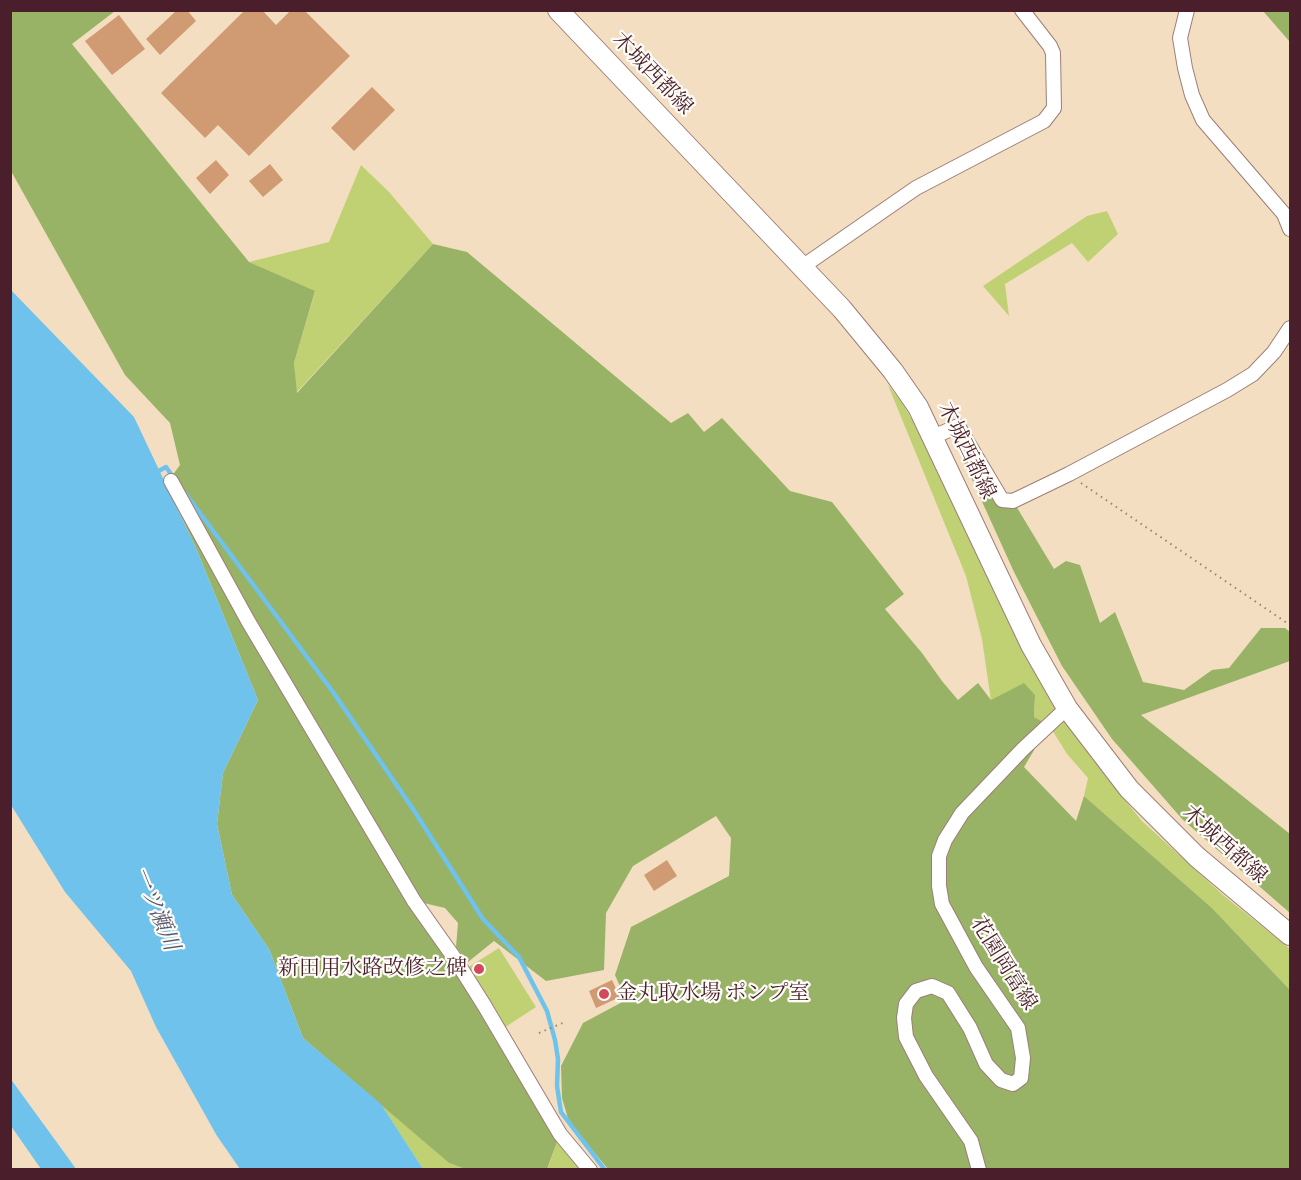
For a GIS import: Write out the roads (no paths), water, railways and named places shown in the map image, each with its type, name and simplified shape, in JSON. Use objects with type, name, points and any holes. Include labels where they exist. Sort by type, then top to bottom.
[{"type":"main road","name":"木城西都線","points":[[558,10],[842,309],[893,371],[918,407],[1031,645],[1067,708],[1129,789],[1197,857],[1290,935]]},
{"type":"street","points":[[802,267],[916,188],[1044,120],[1054,108],[1053,53],[1022,10]]},
{"type":"street","points":[[1187,10],[1180,38],[1192,95],[1203,120],[1284,214],[1290,229]]},
{"type":"street","points":[[933,437],[958,426],[1002,500],[1013,501],[1069,474],[1253,374],[1274,352],[1290,328]]},
{"type":"street","points":[[171,481],[248,621],[414,901],[473,986],[560,1134],[590,1170]]},
{"type":"street","name":"花園岡富線","points":[[979,1170],[971,1141],[926,1076],[906,1036],[904,1018],[906,1004],[916,991],[932,986],[948,993],[970,1028],[986,1064],[1001,1080],[1013,1084],[1021,1078],[1023,1058],[1018,1028],[976,967],[942,904],[939,886],[939,856],[945,840],[962,813],[1023,749],[1067,708]]},
{"type":"water","name":"一ツ瀬川","points":[[10,289],[134,417],[196,548],[258,700],[223,773],[217,824],[232,895],[269,949],[303,1038],[381,1104],[423,1169],[240,1169],[217,1136],[156,1027],[131,971],[65,892],[11,805]]},
{"type":"water","points":[[10,1078],[76,1169],[41,1169],[11,1126]]},
{"type":"waterway","points":[[155,473],[166,467],[173,477]]},
{"type":"waterway","points":[[185,493],[333,692],[413,809],[483,919],[519,957],[547,1011],[555,1040],[558,1059],[557,1086],[561,1112],[605,1170]]},
{"type":"place","name":"新田用水路改修之碑","points":[[479,969]]},
{"type":"place","name":"金丸取水場 ポンプ室","points":[[604,994]]}]
